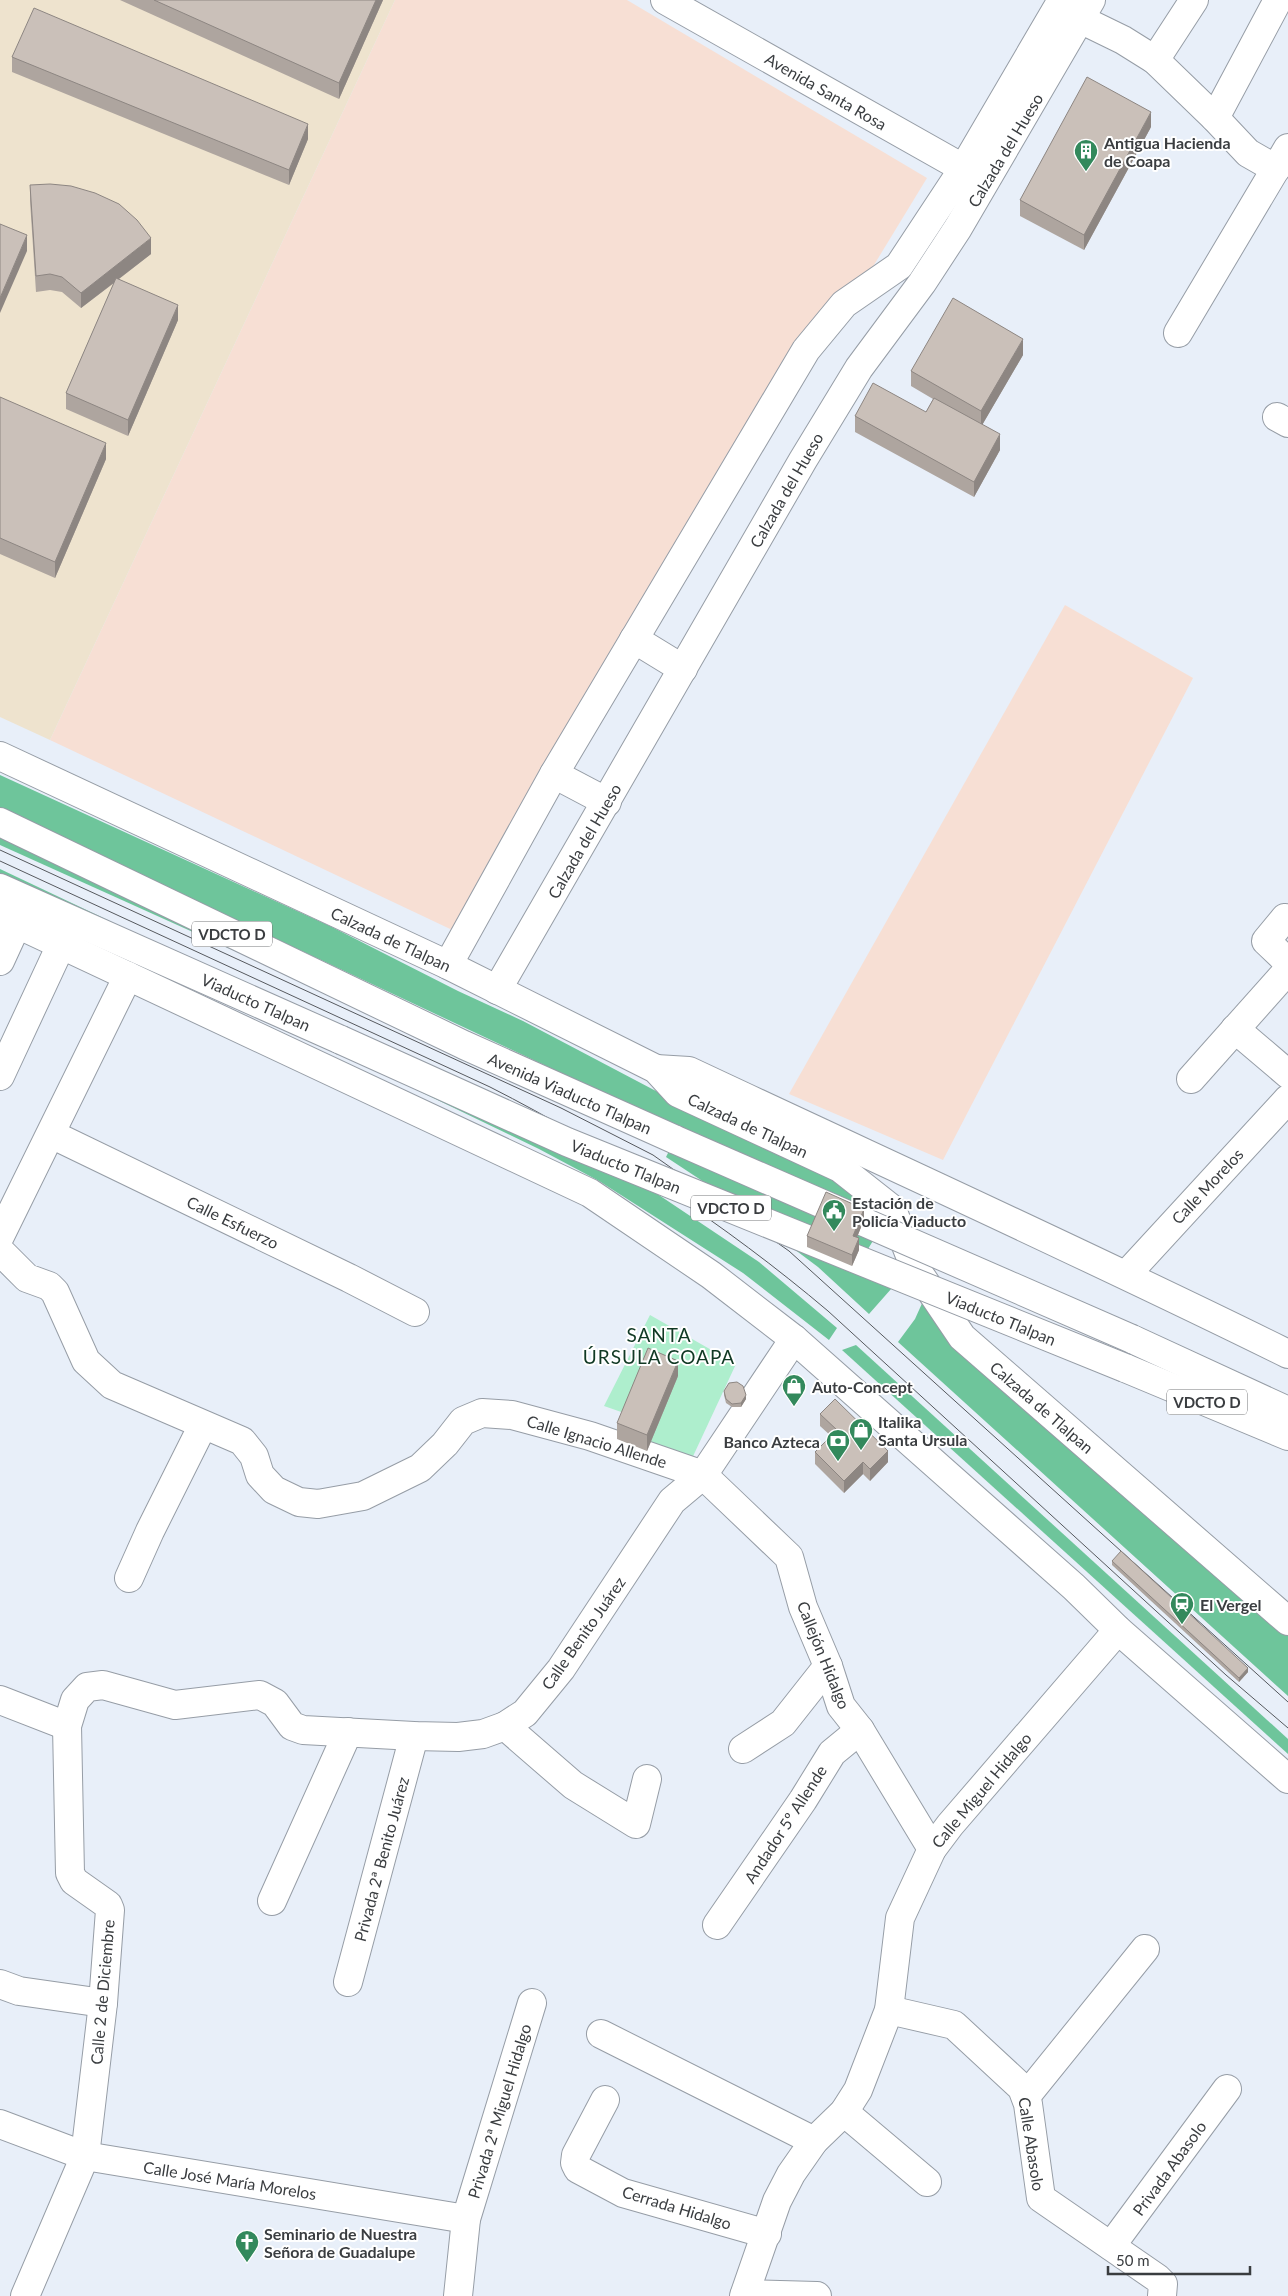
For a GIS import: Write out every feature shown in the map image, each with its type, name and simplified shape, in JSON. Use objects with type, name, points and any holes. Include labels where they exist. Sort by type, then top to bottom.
[{"type":"main road","name":"Avenida Santa Rosa","points":[[665,0],[987,182]]},
{"type":"main road","name":"Calzada del Hueso","points":[[448,965],[554,774],[806,350],[844,304],[899,266],[963,169],[1062,0]]},
{"type":"main road","points":[[1155,60],[1194,0]]},
{"type":"main road","points":[[1216,118],[1278,0]]},
{"type":"main road","name":"Calzada del Hueso","points":[[497,990],[798,469],[859,368],[922,284],[987,182],[1087,10]]},
{"type":"main road","points":[[1087,10],[1123,40],[1155,60],[1216,118],[1248,153],[1282,158],[1178,333]]},
{"type":"main road","points":[[634,639],[684,669]]},
{"type":"main road","name":"Calzada de Tlalpan","points":[[0,756],[448,965],[656,1069],[678,1093],[840,1168],[892,1209],[914,1266],[962,1337],[1288,1621]]},
{"type":"main road","points":[[554,774],[607,802]]},
{"type":"main road","name":"Avenida Viaducto Tlalpan","points":[[0,822],[464,1045],[676,1140]]},
{"type":"main road","name":"Viaducto Tlalpan","points":[[0,888],[567,1142],[1288,1436]]},
{"type":"main road","points":[[1285,918],[1266,941],[1288,962]]},
{"type":"main road","points":[[0,960],[8,920],[590,1193],[711,1275],[794,1339],[1074,1587],[1118,1630],[1288,1779]]},
{"type":"main road","points":[[0,1076],[61,945]]},
{"type":"main road","points":[[1190,1079],[1288,970]]},
{"type":"main road","points":[[0,1236],[128,976]]},
{"type":"main road","points":[[1235,1029],[1288,1074]]},
{"type":"main road","points":[[656,1069],[689,1071],[931,1185],[1127,1274],[1288,1354]]},
{"type":"main road","name":"Calle Morelos","points":[[1127,1274],[1288,1099]]},
{"type":"main road","name":"Calle Esfuerzo","points":[[50,1134],[349,1278],[415,1312]]},
{"type":"main road","name":"Viaducto Tlalpan","points":[[676,1140],[1132,1339],[1288,1410]]},
{"type":"main road","name":"Calle Ignacio Allende","points":[[0,1252],[27,1278],[49,1286],[55,1292],[86,1361],[112,1385],[242,1441],[254,1456],[260,1476],[274,1490],[299,1502],[318,1504],[363,1496],[420,1468],[445,1444],[463,1421],[482,1413],[512,1415],[590,1436],[703,1475]]},
{"type":"main road","name":"Calle Benito Juárez","points":[[68,1726],[75,1700],[88,1687],[103,1685],[175,1705],[260,1696],[275,1703],[292,1726],[303,1730],[458,1737],[483,1734],[505,1726],[525,1713],[561,1669],[672,1502],[703,1475],[794,1339]]},
{"type":"main road","points":[[129,1578],[203,1424]]},
{"type":"main road","name":"Callejón Hidalgo","points":[[703,1475],[789,1557],[804,1607],[828,1666],[841,1706],[860,1730],[932,1849]]},
{"type":"main road","name":"Calle Miguel Hidalgo","points":[[744,2295],[778,2201],[791,2174],[814,2141],[844,2112],[858,2090],[889,2010],[900,1918],[932,1849],[956,1818],[1118,1630]]},
{"type":"main road","points":[[743,1749],[783,1723],[828,1666]]},
{"type":"main road","points":[[0,1700],[68,1726]]},
{"type":"main road","name":"Calle 2 de Diciembre","points":[[25,2296],[85,2156],[110,1910],[108,1906],[74,1881],[70,1873],[68,1726]]},
{"type":"main road","points":[[505,1726],[573,1785],[636,1824],[647,1779]]},
{"type":"main road","name":"Andador 5º Allende","points":[[717,1925],[832,1753],[860,1730]]},
{"type":"main road","points":[[272,1901],[348,1732]]},
{"type":"main road","name":"Privada 2ª Benito Juárez","points":[[348,1982],[414,1736]]},
{"type":"main road","points":[[1027,2095],[1145,1949]]},
{"type":"main road","points":[[0,1984],[19,1991],[102,2003]]},
{"type":"main road","name":"Privada 2ª Miguel Hidalgo","points":[[458,2296],[466,2219],[532,2003]]},
{"type":"main road","name":"Calle Abasolo","points":[[889,2010],[954,2025],[1022,2088],[1027,2095],[1041,2198],[1163,2284],[1162,2296]]},
{"type":"main road","points":[[601,2034],[814,2141]]},
{"type":"main road","name":"Privada Abasolo","points":[[1111,2246],[1226,2089]]},
{"type":"main road","name":"Cerrada Hidalgo","points":[[605,2100],[576,2155],[575,2163],[578,2170],[623,2193],[767,2234]]},
{"type":"main road","points":[[844,2112],[927,2182]]},
{"type":"main road","name":"Calle José María Morelos","points":[[0,2124],[85,2156],[466,2219]]},
{"type":"main road","points":[[744,2295],[817,2296]]},
{"type":"shaded area","points":[[0,0],[395,0],[50,740],[0,717]]},
{"type":"shaded area","points":[[395,0],[627,0],[927,178],[465,936],[50,740]]},
{"type":"shaded area","points":[[1065,605],[1193,678],[943,1160],[789,1094]]},
{"type":"green space","points":[[0,775],[330,926],[458,991],[523,1021],[673,1100],[816,1169],[852,1190],[884,1223],[863,1257],[899,1280],[869,1314],[818,1267],[710,1186],[666,1157],[680,1129],[0,809]]},
{"type":"green space","points":[[0,836],[366,1010],[0,845]]},
{"type":"green space","points":[[0,869],[114,923],[0,873]]},
{"type":"green space","points":[[394,1079],[611,1163],[759,1262],[837,1328],[829,1340],[743,1273],[599,1181],[539,1149]]},
{"type":"green space","points":[[924,1299],[1288,1628],[1288,1696],[898,1342],[915,1319]]},
{"type":"green space","points":[[650,1315],[736,1364],[688,1467],[647,1451],[677,1376],[627,1414],[604,1406]]},
{"type":"green space","points":[[856,1345],[1288,1739],[1288,1754],[842,1350]]},
{"type":"building","points":[[154,0],[376,0],[339,83]]},
{"type":"building","points":[[34,8],[308,124],[289,170],[12,57]]},
{"type":"building","name":"Antigua Hacienda de Coapa","points":[[1087,77],[1151,112],[1084,235],[1020,200]]},
{"type":"building","points":[[30,185],[71,186],[95,193],[119,204],[137,220],[151,238],[81,293],[62,277],[50,274],[36,276]]},
{"type":"building","points":[[0,224],[27,235],[0,298]]},
{"type":"building","points":[[116,278],[178,305],[128,420],[66,393]]},
{"type":"building","points":[[953,298],[1023,339],[981,411],[911,371]]},
{"type":"building","points":[[873,383],[926,412],[934,398],[1000,434],[974,482],[855,416]]},
{"type":"building","points":[[0,397],[106,443],[55,562],[0,538]]},
{"type":"building","points":[[826,1192],[864,1209],[853,1236],[859,1238],[852,1255],[807,1236]]},
{"type":"building","points":[[648,1348],[678,1361],[647,1435],[617,1423]]},
{"type":"building","points":[[737,1382],[743,1386],[746,1395],[741,1403],[732,1404],[726,1399],[724,1391],[729,1383]]},
{"type":"building","points":[[835,1399],[888,1451],[870,1469],[863,1462],[844,1481],[815,1452],[837,1430],[820,1414]]},
{"type":"building","points":[[1121,1551],[1248,1668],[1239,1678],[1112,1561]]},
{"type":"tram line","points":[[0,850],[561,1108],[653,1155],[789,1251],[1288,1702]]},
{"type":"tram line","points":[[0,861],[490,1087],[579,1136],[665,1189],[749,1248],[828,1311],[1226,1675],[1288,1728]]},
{"type":"place","name":"Antigua Hacienda de Coapa","points":[[1086,172]]},
{"type":"place","name":"Estación de Policía Viaducto","points":[[834,1232]]},
{"type":"place","name":"Auto-Concept","points":[[794,1407]]},
{"type":"place","name":"Italika Santa Ursula","points":[[861,1451]]},
{"type":"place","name":"Banco Azteca","points":[[838,1462]]},
{"type":"place","name":"El Vergel","points":[[1182,1625]]},
{"type":"place","name":"Seminario de Nuestra Señora de Guadalupe","points":[[247,2263]]},
{"type":"district","name":"SANTA ÚRSULA COAPA","points":[[659,1345]]}]
